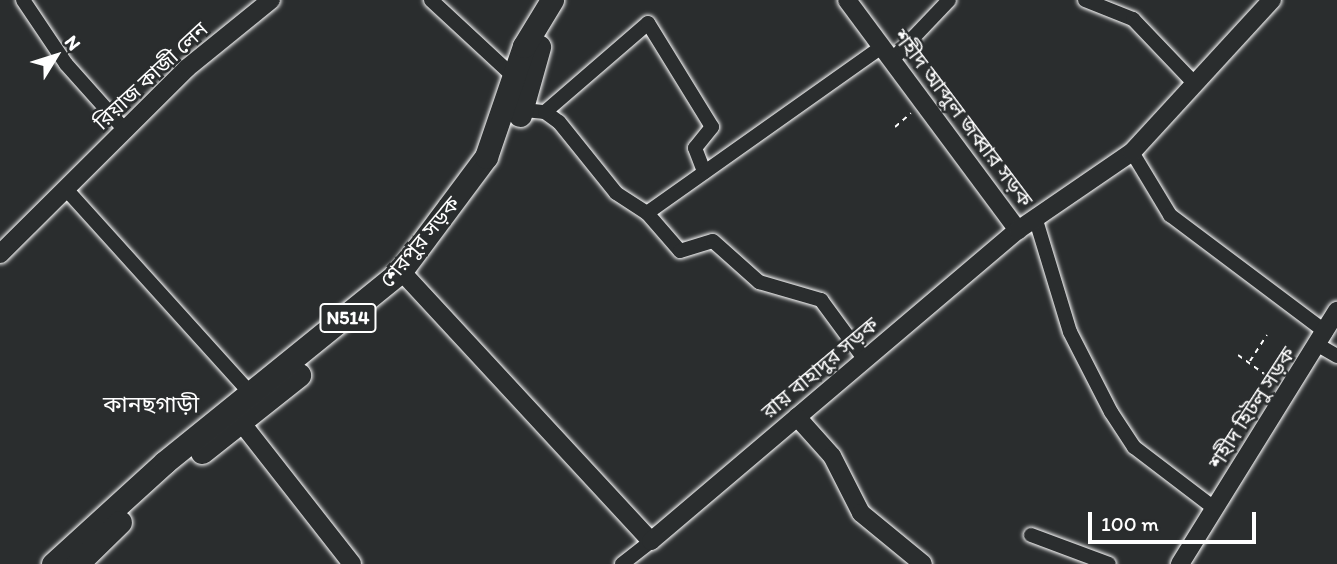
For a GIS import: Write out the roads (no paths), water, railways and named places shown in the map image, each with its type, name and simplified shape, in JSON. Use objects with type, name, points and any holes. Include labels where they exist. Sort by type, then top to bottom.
[{"type":"highway","name":"শেরপুর সড়ক","points":[[514,109],[513,76],[552,0]]},
{"type":"highway","name":"শেরপুর সড়ক","points":[[53,564],[406,276],[465,189],[514,109],[537,51],[568,0]]},
{"type":"highway","name":"শেরপুর সড়ক","points":[[77,564],[236,415],[250,393],[406,276]]},
{"type":"street","points":[[23,0],[66,64],[126,131]]},
{"type":"street","name":"রিয়াজ কাজী লেন","points":[[0,254],[187,68],[271,0]]},
{"type":"street","points":[[431,0],[513,76]]},
{"type":"street","name":"শহীদ আব্দুল জব্বার সড়ক","points":[[847,0],[1018,230]]},
{"type":"street","points":[[647,213],[704,172],[886,55],[949,0]]},
{"type":"street","points":[[1085,0],[1133,19],[1196,85]]},
{"type":"street","name":"রায় বাহাদুর সড়ক","points":[[651,541],[1018,230],[1132,152],[1272,0]]},
{"type":"street","points":[[545,112],[648,23],[712,127],[695,148],[704,172]]},
{"type":"street","points":[[514,109],[545,112],[571,133],[616,193],[647,213],[680,251],[713,241],[760,282],[821,300],[865,360]]},
{"type":"street","points":[[1132,152],[1170,215],[1322,338],[1337,356]]},
{"type":"street","points":[[65,188],[250,393]]},
{"type":"street","points":[[1035,217],[1070,332],[1111,412],[1134,447],[1214,508]]},
{"type":"street","points":[[406,276],[651,541],[622,564]]},
{"type":"street","name":"শহীদ হিটলু সড়ক","points":[[1182,560],[1337,311]]},
{"type":"street","points":[[236,415],[352,564]]},
{"type":"street","points":[[797,417],[832,456],[861,513],[923,564]]},
{"type":"street","points":[[1031,535],[1109,564]]},
{"type":"street","points":[[1164,564],[1182,560]]},
{"type":"district","name":"কানছগাড়ী","points":[[151,404]]}]
